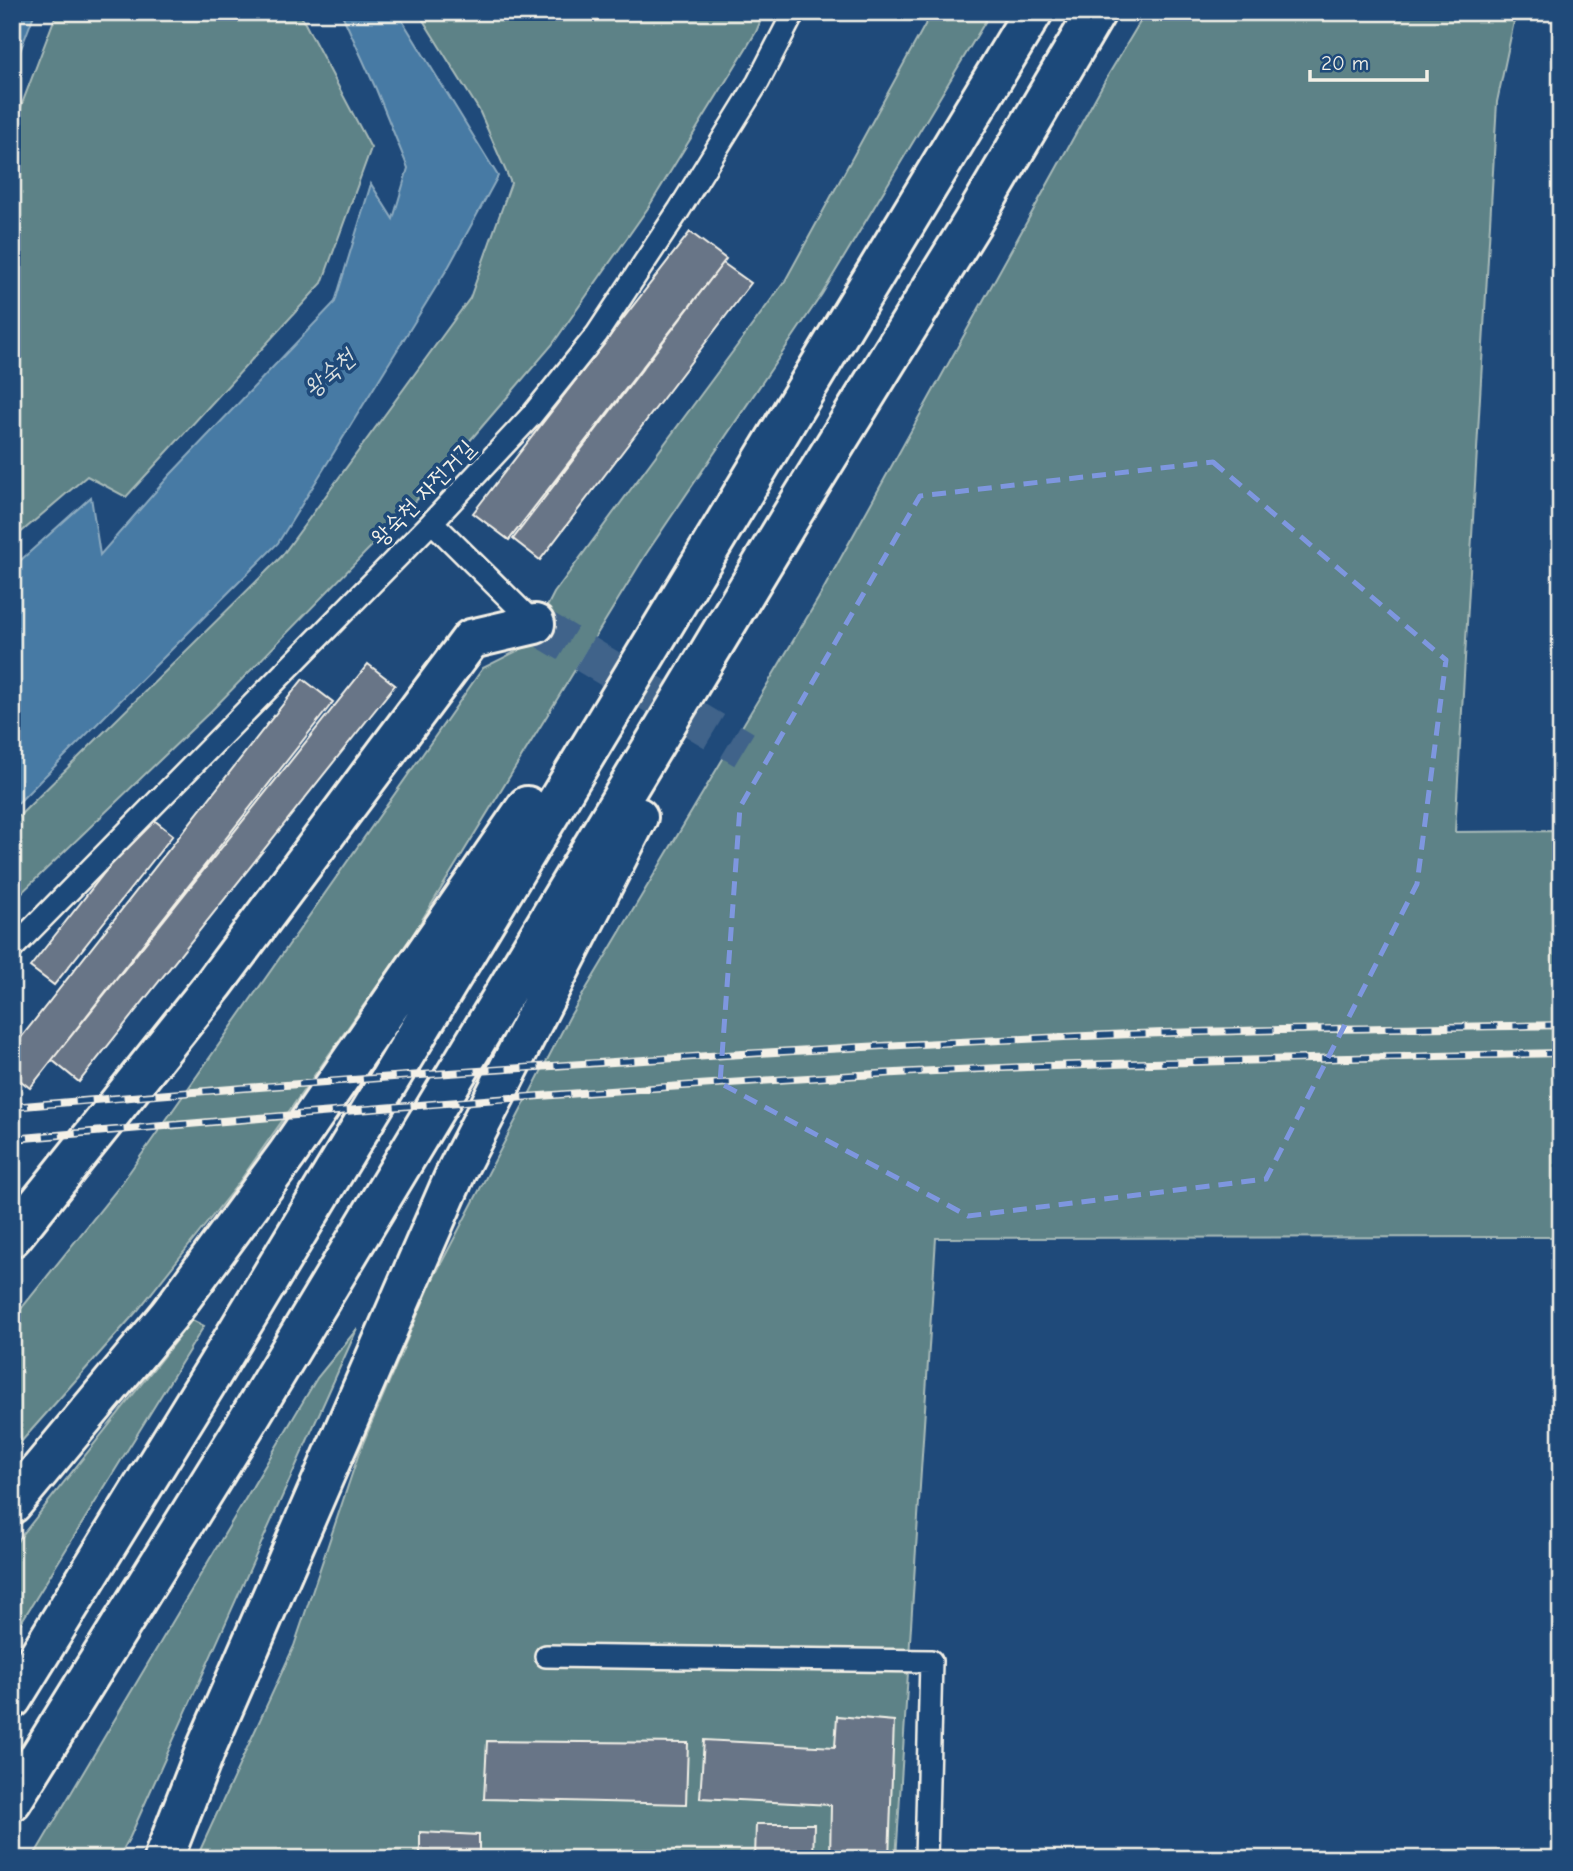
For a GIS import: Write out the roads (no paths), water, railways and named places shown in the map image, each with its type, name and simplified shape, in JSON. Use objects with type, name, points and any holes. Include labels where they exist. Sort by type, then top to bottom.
[{"type":"main road","points":[[12,1699],[225,1354],[1032,12]]},
{"type":"main road","points":[[12,1801],[244,1427],[793,513],[972,223],[1096,12]]},
{"type":"main road","points":[[12,1504],[169,1315],[288,1153],[747,488]]},
{"type":"main road","points":[[163,1859],[207,1746],[457,1170],[793,513]]},
{"type":"main road","points":[[12,1237],[214,984],[471,639],[535,624]]},
{"type":"main road","points":[[138,1859],[207,1746]]},
{"type":"lane","name":"왕숙천 자전거길","points":[[12,949],[432,522],[532,415],[597,334],[679,210],[758,82],[794,12]]},
{"type":"lane","points":[[432,522],[535,624]]},
{"type":"lane","points":[[546,1656],[931,1661],[926,1859]]},
{"type":"water","points":[[12,12],[35,12],[12,72]]},
{"type":"water","name":"왕숙천","points":[[341,12],[397,12],[498,176],[449,266],[278,543],[12,809],[12,568],[91,497],[100,555],[170,475],[335,302],[371,184],[393,219],[408,168]]},
{"type":"tunnel","points":[[535,624],[744,749]]},
{"type":"railway","points":[[12,1107],[423,1075],[972,1041],[1165,1033],[1561,1025]]},
{"type":"railway","points":[[12,1139],[463,1102],[914,1072],[1561,1053]]}]
